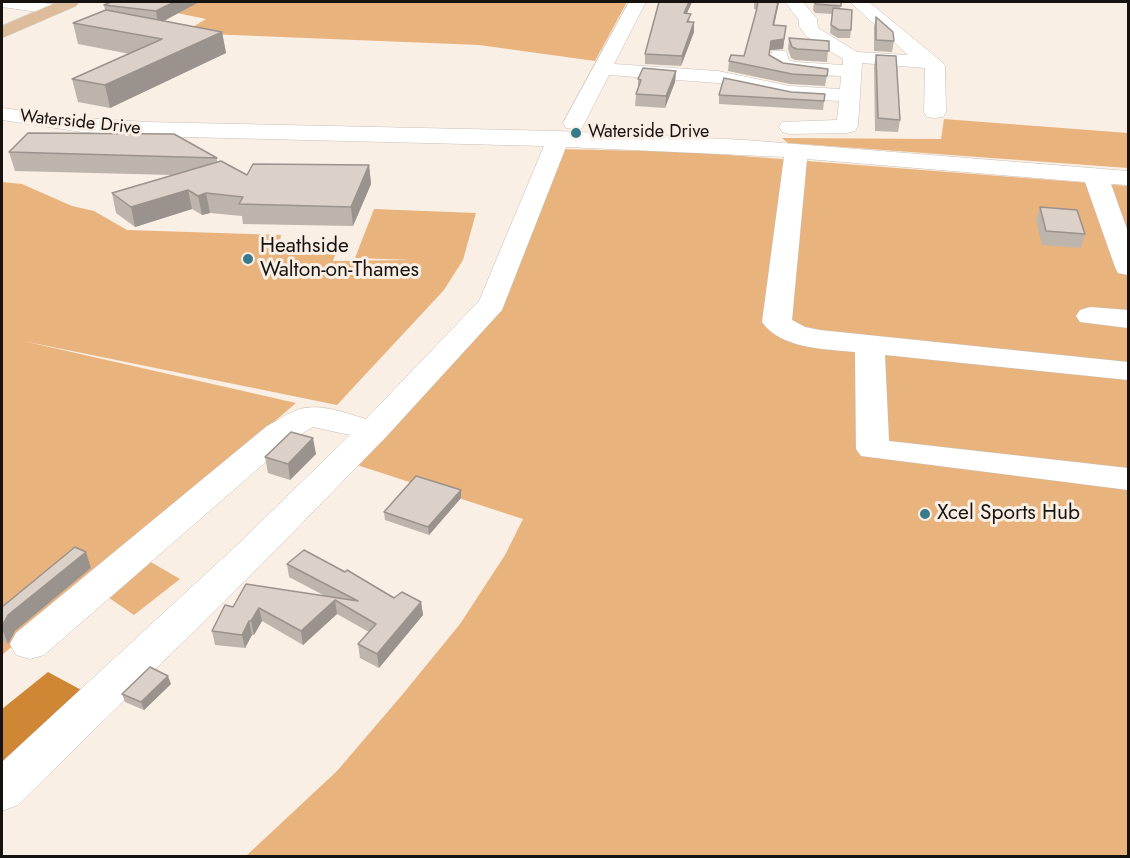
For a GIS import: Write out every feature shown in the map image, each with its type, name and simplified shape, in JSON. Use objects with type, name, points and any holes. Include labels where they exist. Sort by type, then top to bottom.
[{"type":"main road","points":[[2,33],[70,2]]},
{"type":"street","points":[[2,2],[52,9]]},
{"type":"street","points":[[574,123],[637,2]]},
{"type":"street","points":[[794,2],[808,20],[808,26],[812,32],[853,64]]},
{"type":"street","points":[[860,3],[935,66],[935,112]]},
{"type":"street","points":[[779,55],[780,63],[792,68],[928,62]]},
{"type":"street","points":[[853,64],[847,126],[823,128],[793,139],[777,322],[787,331],[802,336],[1128,371]]},
{"type":"street","points":[[603,69],[699,75],[790,92],[851,96]]},
{"type":"street","points":[[7,119],[51,100]]},
{"type":"street","name":"Waterside Drive","points":[[7,119],[147,129],[558,138],[793,139],[1128,178]]},
{"type":"street","points":[[394,157],[401,135]]},
{"type":"street","points":[[2,791],[249,555],[373,431],[492,304],[558,138]]},
{"type":"street","points":[[1092,175],[1099,184],[1128,267]]},
{"type":"street","points":[[1090,316],[1128,319]]},
{"type":"street","points":[[870,344],[873,449],[1128,479]]},
{"type":"street","points":[[30,644],[279,433],[308,417],[329,419],[373,431]]},
{"type":"shaded area","points":[[157,2],[627,2],[595,61],[479,45],[183,33],[206,19],[177,13]]},
{"type":"shaded area","points":[[944,119],[1128,133],[1128,168],[788,143],[782,138],[941,139]]},
{"type":"shaded area","points":[[558,149],[691,152],[1128,186],[1128,856],[246,856],[337,771],[402,695],[460,624],[505,555],[523,519],[354,464],[501,308]]},
{"type":"shaded area","points":[[2,182],[22,184],[72,206],[94,211],[127,230],[281,235],[280,241],[284,245],[338,247],[333,261],[411,260],[355,258],[374,209],[476,213],[463,260],[444,290],[337,405],[23,341],[296,403],[2,655]]},
{"type":"shaded area","points":[[142,557],[180,579],[134,615],[99,591]]},
{"type":"shaded area","points":[[48,672],[85,692],[20,758],[2,771],[2,709]]},
{"type":"building","points":[[111,2],[174,2],[156,11],[104,5]]},
{"type":"building","points":[[659,2],[689,2],[684,13],[691,14],[687,22],[694,22],[682,56],[645,54]]},
{"type":"building","points":[[758,2],[778,2],[773,25],[786,26],[784,39],[771,41],[769,55],[783,63],[828,69],[827,76],[792,74],[729,61],[731,55],[744,56]]},
{"type":"building","points":[[814,2],[841,2],[841,6],[816,4]]},
{"type":"building","points":[[833,8],[852,10],[851,30],[839,30],[831,25]]},
{"type":"building","points":[[106,10],[222,32],[105,85],[72,79],[162,39],[73,23]]},
{"type":"building","points":[[876,17],[893,32],[894,41],[876,40]]},
{"type":"building","points":[[789,38],[829,41],[829,51],[797,49],[792,47]]},
{"type":"building","points":[[876,55],[896,56],[900,120],[878,118]]},
{"type":"building","points":[[643,68],[676,71],[666,96],[636,94],[641,80],[638,79]]},
{"type":"building","points":[[724,78],[791,92],[825,94],[824,101],[719,95]]},
{"type":"building","points":[[28,133],[174,134],[217,158],[9,152]]},
{"type":"building","points":[[221,161],[247,175],[253,164],[369,165],[351,207],[239,204],[243,197],[206,193],[198,196],[188,190],[131,207],[112,193]]},
{"type":"building","points":[[1040,207],[1077,210],[1085,234],[1046,231]]},
{"type":"building","points":[[291,432],[313,438],[288,464],[265,457]]},
{"type":"building","points":[[416,476],[461,490],[428,527],[384,512]]},
{"type":"building","points":[[75,547],[86,552],[8,615],[2,626],[2,607]]},
{"type":"building","points":[[304,550],[345,572],[347,570],[394,598],[402,592],[421,602],[377,654],[358,644],[376,624],[335,600],[301,631],[259,608],[242,635],[212,631],[225,605],[233,607],[246,584],[358,601],[287,564]]},
{"type":"building","points":[[150,667],[168,676],[141,702],[122,694]]},
{"type":"place","name":"Waterside Drive","points":[[576,133]]},
{"type":"place","name":"Heathside Walton-on-Thames","points":[[248,259]]},
{"type":"place","name":"Xcel Sports Hub","points":[[925,514]]}]
